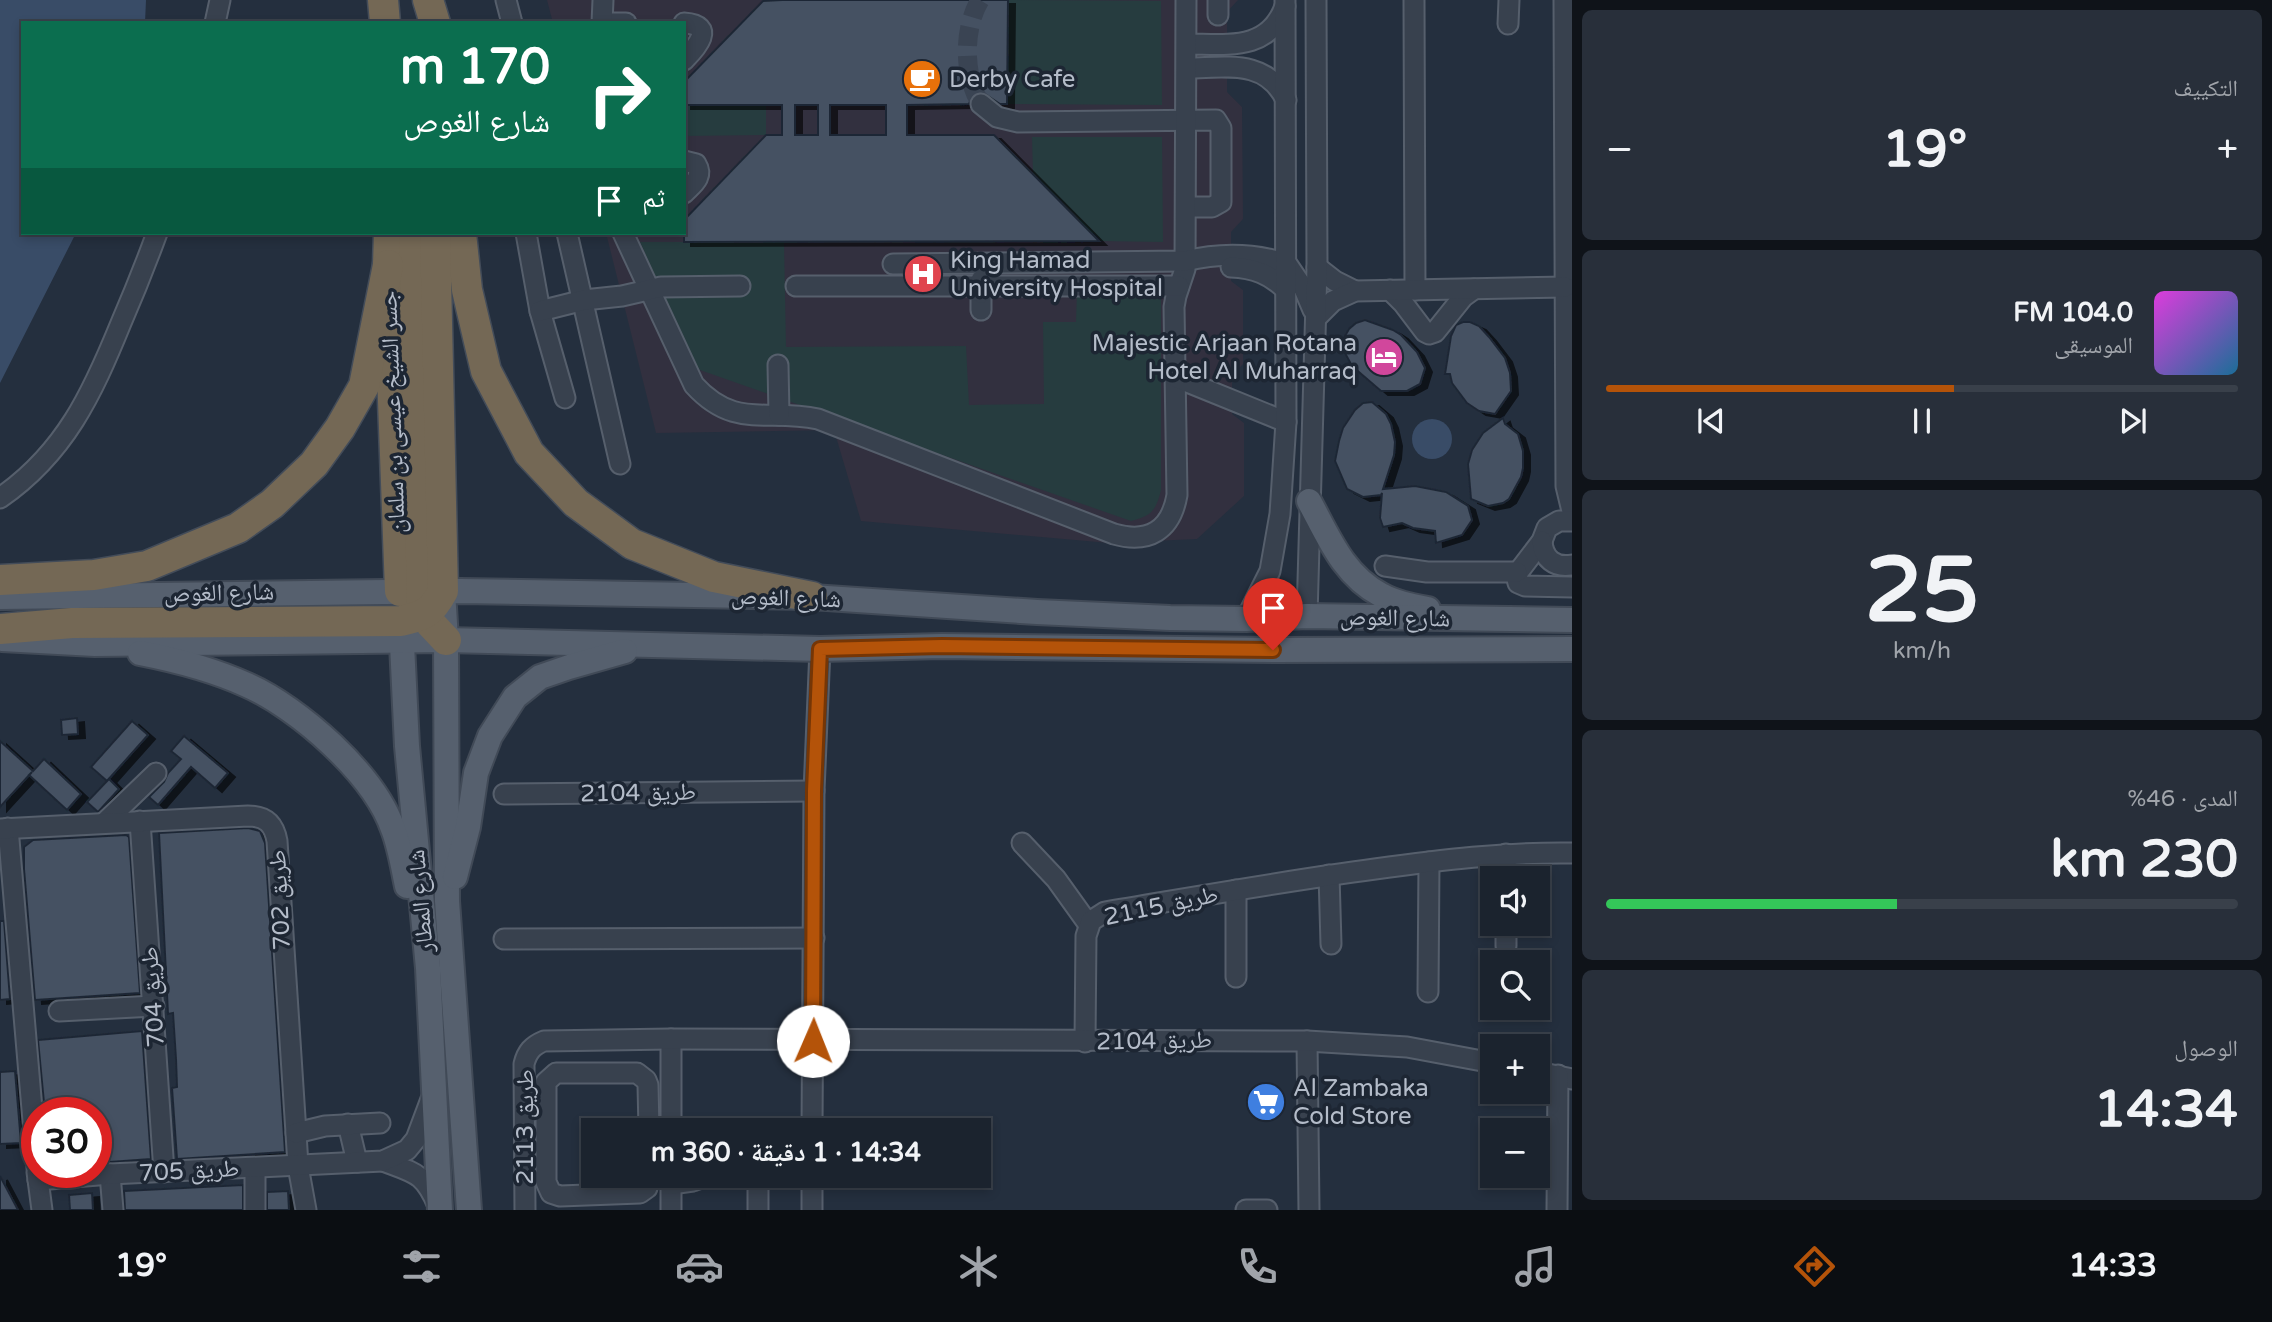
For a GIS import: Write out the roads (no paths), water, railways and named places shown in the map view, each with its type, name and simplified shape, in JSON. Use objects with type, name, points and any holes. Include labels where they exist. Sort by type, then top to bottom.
[{"type":"highway","points":[[383,0],[385,21]]},
{"type":"highway","points":[[425,21],[426,0]]},
{"type":"highway","points":[[426,0],[434,21]]},
{"type":"highway","name":"جسر الشيخ عيسى بن سلمان","points":[[389,235],[388,265],[416,608]]},
{"type":"highway","points":[[414,235],[416,608],[446,640]]},
{"type":"highway","name":"جسر الشيخ عيسى بن سلمان","points":[[416,608],[435,235]]},
{"type":"highway","points":[[461,235],[467,290],[486,371],[529,453],[576,503],[632,544],[714,578],[812,597]]},
{"type":"highway","points":[[0,580],[94,575],[148,566],[238,528],[272,504],[314,464],[340,428],[364,386],[388,265]]},
{"type":"highway","points":[[0,629],[72,623],[416,608]]},
{"type":"main road","points":[[1310,501],[1334,548],[1350,572],[1381,595],[1407,605],[1476,620]]},
{"type":"main road","name":"شارع الغوص","points":[[0,597],[416,608],[812,597],[1098,615],[1246,619],[1307,616],[1572,620]]},
{"type":"main road","name":"شارع الغوص","points":[[0,639],[95,644],[416,608]]},
{"type":"main road","name":"شارع المطار","points":[[416,608],[407,746],[428,968],[440,1210]]},
{"type":"main road","points":[[942,646],[976,638],[1277,635],[1293,629],[1307,616]]},
{"type":"main road","name":"شارع الغوص","points":[[446,640],[820,649],[942,646],[1273,650],[1572,649]]},
{"type":"main road","name":"شارع المطار","points":[[446,640],[447,901],[469,1210]]},
{"type":"main road","points":[[95,644],[160,657],[248,685],[282,704],[351,763],[376,796],[393,828],[428,968]]},
{"type":"main road","points":[[447,901],[460,863],[476,773],[490,736],[514,697],[540,677],[653,644]]},
{"type":"street","points":[[215,21],[220,0]]},
{"type":"street","points":[[506,0],[511,21]]},
{"type":"street","points":[[602,21],[603,0]]},
{"type":"street","points":[[631,237],[649,289],[694,385],[707,399],[722,409],[740,414],[818,419],[1114,534],[1128,538],[1143,537],[1156,532],[1167,522],[1177,495],[1174,307],[1185,269],[1186,0]]},
{"type":"street","points":[[1307,616],[1317,267],[1316,0]]},
{"type":"street","points":[[1414,0],[1415,290]]},
{"type":"street","points":[[1508,24],[1509,0]]},
{"type":"street","points":[[1564,0],[1566,486],[1555,528],[1542,548],[1549,560],[1561,566],[1572,565]]},
{"type":"street","points":[[1186,44],[1238,43],[1258,39],[1267,33],[1281,16],[1285,3]]},
{"type":"street","points":[[1246,619],[1270,571],[1280,514],[1286,422],[1285,3]]},
{"type":"street","points":[[686,23],[698,27],[702,37],[701,43],[686,58]]},
{"type":"street","points":[[1238,43],[1234,56],[1238,68]]},
{"type":"street","points":[[1186,68],[1238,68],[1257,71],[1275,82],[1286,100]]},
{"type":"street","points":[[981,104],[998,117],[1018,122],[1213,120],[1221,125],[1219,205],[1186,208]]},
{"type":"street","points":[[686,162],[696,164],[700,174],[686,190]]},
{"type":"street","points":[[0,498],[48,457],[73,425],[110,352],[157,235]]},
{"type":"street","points":[[526,235],[540,311],[565,398]]},
{"type":"street","points":[[568,235],[620,464]]},
{"type":"street","points":[[893,264],[981,287],[1207,257],[1245,255],[1287,264],[1304,289],[1315,318]]},
{"type":"street","points":[[1185,261],[1255,270],[1267,275],[1286,290]]},
{"type":"street","points":[[1317,267],[1335,281],[1355,291]]},
{"type":"street","points":[[1315,318],[1333,301],[1355,291],[1474,289],[1567,276]]},
{"type":"street","points":[[540,311],[584,300],[622,296],[661,287],[740,285]]},
{"type":"street","points":[[796,286],[1179,286]]},
{"type":"street","points":[[1390,290],[1424,332],[1429,334],[1434,332],[1463,297],[1474,289]]},
{"type":"street","points":[[778,365],[779,415]]},
{"type":"street","points":[[1175,377],[1286,422]]},
{"type":"street","points":[[1566,486],[1572,511]]},
{"type":"street","points":[[1555,528],[1517,572],[1516,579],[1521,586],[1572,587]]},
{"type":"street","points":[[1385,566],[1427,572],[1517,572]]},
{"type":"street","points":[[812,1118],[814,791],[820,649]]},
{"type":"street","points":[[104,823],[156,773]]},
{"type":"street","name":"طريق 2104","points":[[504,794],[814,791]]},
{"type":"street","name":"طريق 702","points":[[4,829],[259,816],[269,821],[275,830],[296,1133],[306,1210]]},
{"type":"street","name":"طريق 704","points":[[140,821],[164,1172]]},
{"type":"street","points":[[4,829],[7,911],[28,1097]]},
{"type":"street","name":"طريق 2115","points":[[1022,843],[1056,879],[1089,925]]},
{"type":"street","name":"طريق 2115","points":[[1085,1042],[1086,936],[1094,918],[1105,912],[1329,875],[1429,862],[1506,854],[1572,853]]},
{"type":"street","points":[[1506,854],[1506,866]]},
{"type":"street","points":[[1428,992],[1429,862]]},
{"type":"street","points":[[1329,875],[1331,944]]},
{"type":"street","name":"طريق 2115","points":[[1236,890],[1236,977]]},
{"type":"street","points":[[1506,936],[1506,947]]},
{"type":"street","points":[[503,939],[814,937]]},
{"type":"street","points":[[59,1011],[154,1006]]},
{"type":"street","points":[[671,1039],[671,1118]]},
{"type":"street","name":"طريق 2104","points":[[532,1047],[550,1040],[671,1039],[1307,1041],[1407,1047],[1480,1061]]},
{"type":"street","points":[[1307,1041],[1309,1210]]},
{"type":"street","name":"طريق 2113","points":[[525,1210],[524,1064],[532,1047]]},
{"type":"street","points":[[647,1188],[640,1193],[555,1195],[546,1186],[547,1082],[552,1075],[560,1073],[632,1072],[646,1080],[649,1090],[649,1118]]},
{"type":"street","points":[[1556,1075],[1557,1210]]},
{"type":"street","points":[[299,1166],[383,1161],[407,1150],[416,1139],[424,1121],[433,1089]]},
{"type":"street","points":[[296,1133],[325,1126],[380,1123]]},
{"type":"street","points":[[348,1124],[357,1162]]},
{"type":"street","points":[[524,1134],[546,1134]]},
{"type":"street","points":[[383,1161],[419,1175],[430,1187],[440,1210]]},
{"type":"street","name":"طريق 705","points":[[112,1174],[299,1166]]},
{"type":"street","points":[[256,1168],[256,1210]]},
{"type":"street","points":[[39,1188],[42,1210]]},
{"type":"street","points":[[111,1188],[113,1210]]},
{"type":"street","points":[[671,1188],[671,1210]]},
{"type":"street","points":[[758,1188],[758,1210]]},
{"type":"street","points":[[812,1188],[813,1210]]},
{"type":"street","points":[[1246,1210],[1267,1210]]},
{"type":"water","points":[[0,0],[146,0],[145,21],[21,21],[21,235],[75,235],[0,383]]},
{"type":"water","points":[[1432,419],[1440,420],[1446,425],[1451,431],[1451,447],[1446,453],[1440,458],[1432,459],[1424,458],[1418,453],[1413,447],[1412,439],[1413,431],[1418,425],[1424,420]]},
{"type":"tunnel","points":[[980,0],[970,24],[967,52],[971,80],[981,104]]},
{"type":"place","name":"Derby Cafe","points":[[922,79]]},
{"type":"place","name":"King Hamad University Hospital","points":[[923,274]]},
{"type":"place","name":"Majestic Arjaan Rotana Hotel Al Muharraq","points":[[1384,357]]},
{"type":"place","name":"Al Zambaka Cold Store","points":[[1266,1102]]}]
